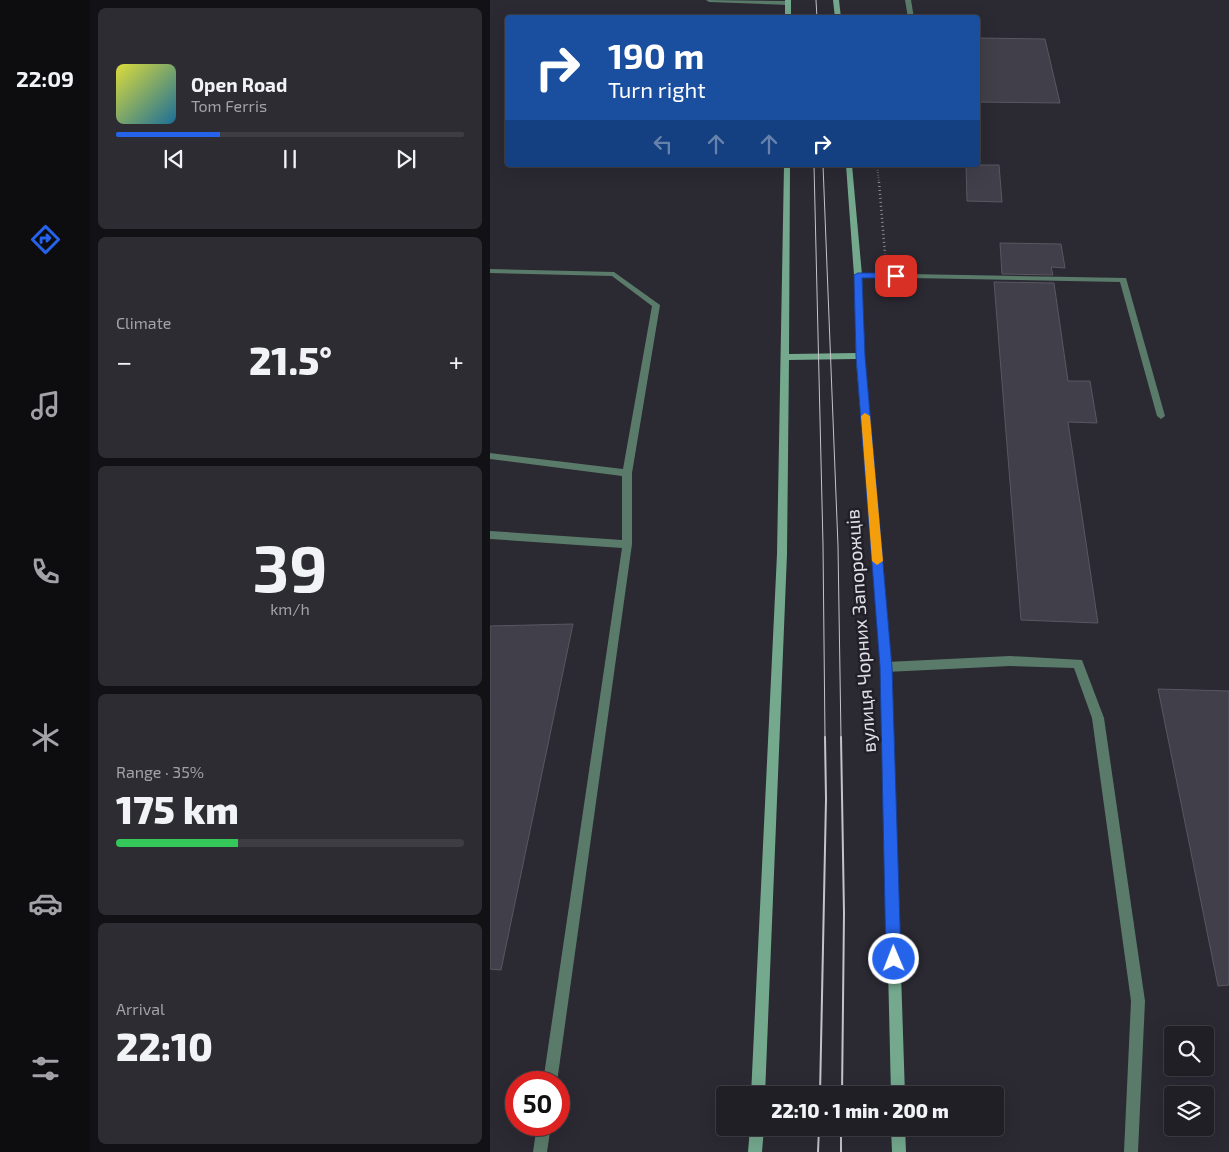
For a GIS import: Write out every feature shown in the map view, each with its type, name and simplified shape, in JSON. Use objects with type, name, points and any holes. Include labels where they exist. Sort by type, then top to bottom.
[{"type":"main road","points":[[836,0],[838,15]]},
{"type":"main road","points":[[788,1],[788,15]]},
{"type":"main road","points":[[758,1086],[782,554],[786,167]]},
{"type":"main road","name":"вулиця Чорних Запорожців","points":[[849,167],[858,275],[860,356],[886,667],[898,1086]]},
{"type":"main road","points":[[784,357],[860,356]]},
{"type":"main road","points":[[756,1152],[757,1136]]},
{"type":"main road","points":[[898,1136],[899,1152]]},
{"type":"lane","points":[[709,0],[788,1]]},
{"type":"lane","points":[[908,0],[910,15]]},
{"type":"lane","points":[[490,271],[614,274],[656,305],[627,473],[627,544],[552,1071]]},
{"type":"lane","points":[[858,275],[1123,280],[1161,416]]},
{"type":"lane","points":[[490,456],[627,473]]},
{"type":"lane","points":[[490,535],[627,544]]},
{"type":"lane","points":[[886,667],[1010,661],[1078,662],[1098,718],[1138,1001],[1131,1152]]},
{"type":"lane","points":[[540,1152],[542,1136]]},
{"type":"path","points":[[877,167],[885,254]]},
{"type":"building","points":[[980,38],[1045,39],[1060,103],[980,102]]},
{"type":"building","points":[[999,165],[1002,202],[967,201],[966,167]]},
{"type":"building","points":[[1000,243],[1061,244],[1065,268],[1051,267],[1053,275],[1002,274]]},
{"type":"building","points":[[994,282],[1054,283],[1068,381],[1090,381],[1097,423],[1068,422],[1098,623],[1021,620]]},
{"type":"building","points":[[573,624],[501,970],[490,969],[490,626]]},
{"type":"building","points":[[1158,689],[1229,691],[1229,985],[1218,986]]},
{"type":"tram line","points":[[816,0],[817,15]]},
{"type":"tram line","points":[[814,167],[823,545],[825,738]]},
{"type":"tram line","points":[[823,167],[838,546],[841,738]]},
{"type":"tram line","points":[[820,1086],[826,799],[825,737]]},
{"type":"tram line","points":[[841,737],[844,913],[842,1086]]},
{"type":"tram line","points":[[818,1152],[819,1136]]},
{"type":"tram line","points":[[841,1136],[841,1152]]},
{"type":"slow traffic","points":[[865,416],[877,561]]},
{"type":"route","points":[[894,959],[886,667],[860,356],[858,275],[896,276]]}]
